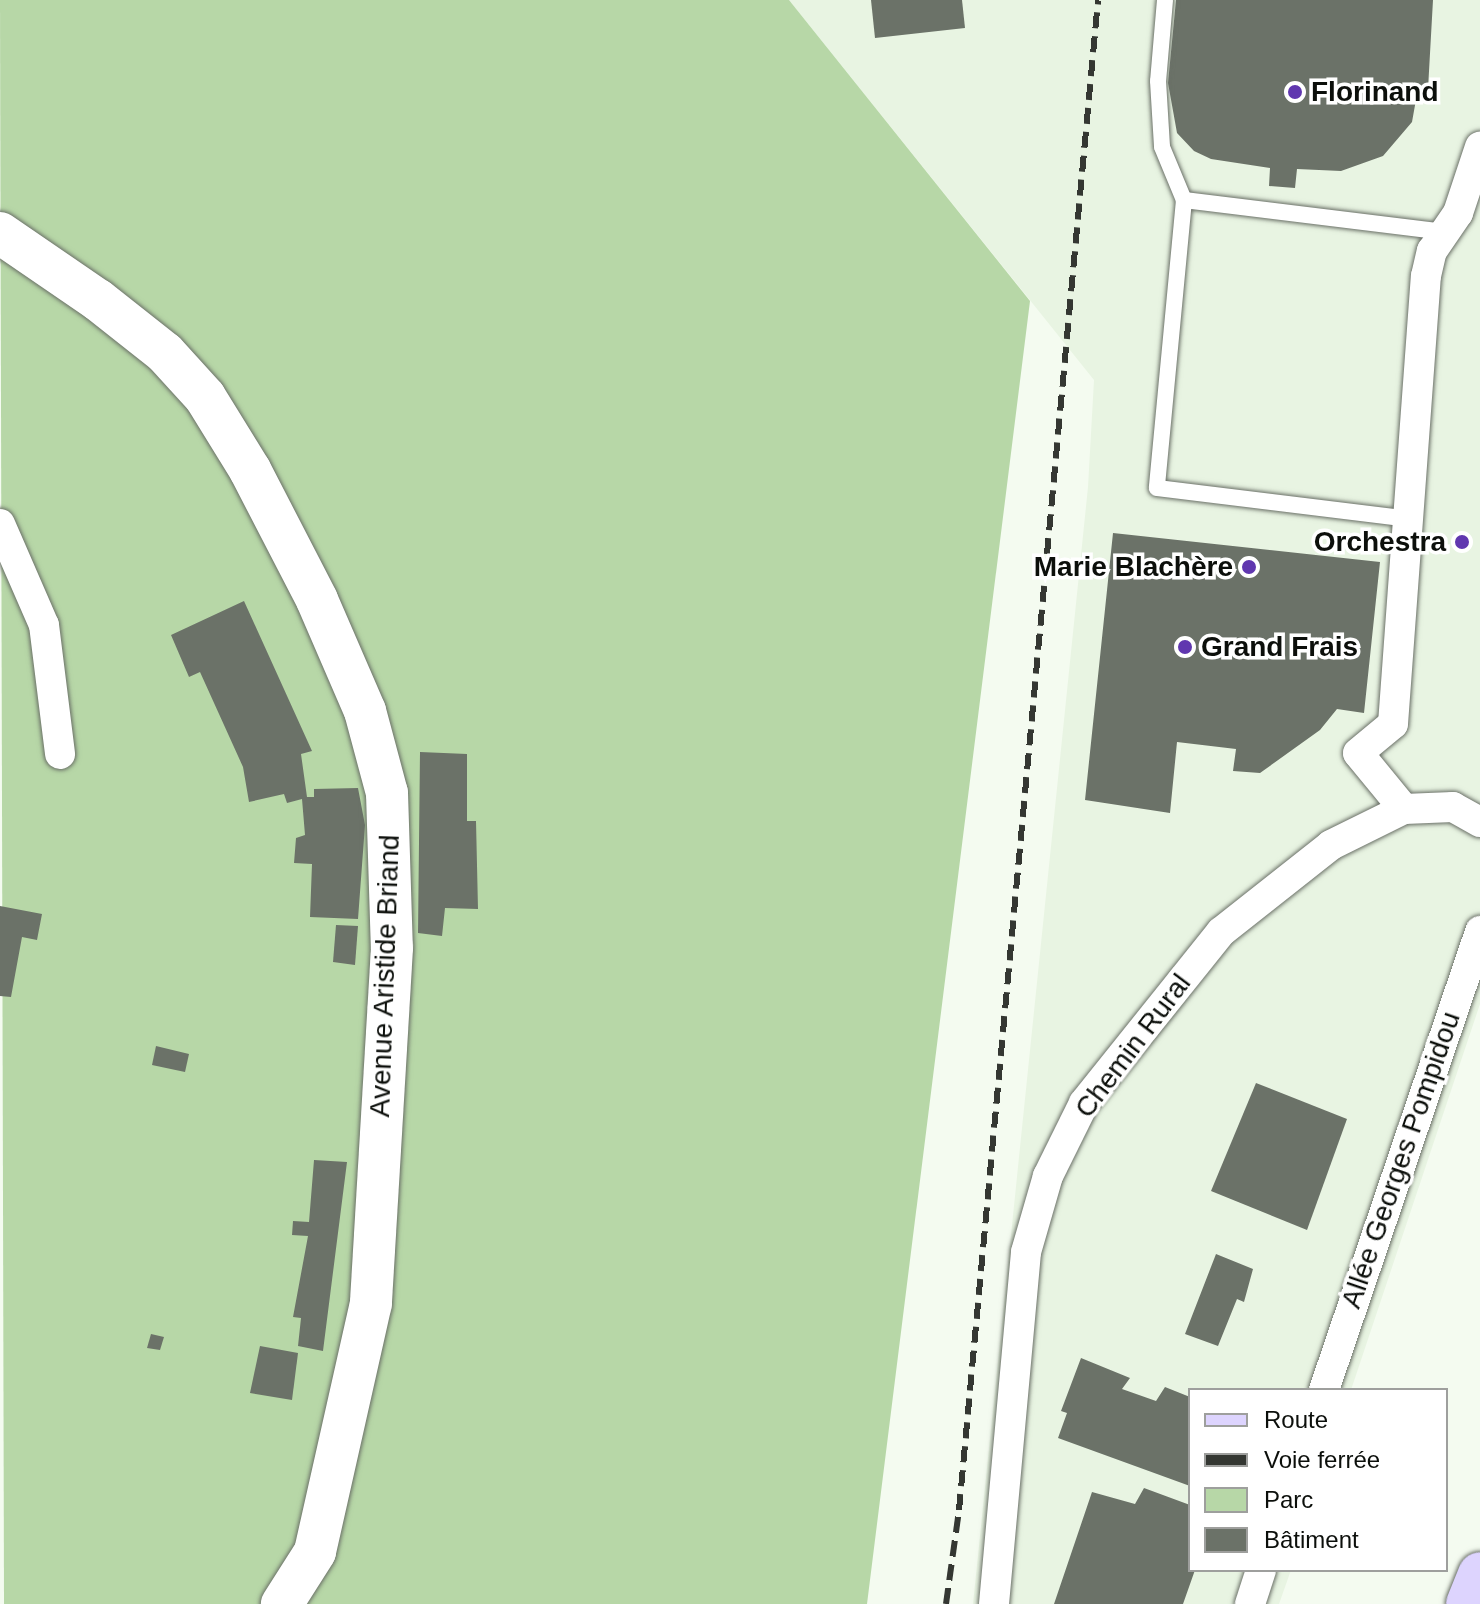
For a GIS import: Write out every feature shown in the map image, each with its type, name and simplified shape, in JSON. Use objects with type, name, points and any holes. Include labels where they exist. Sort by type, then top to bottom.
[{"type":"main road","name":"Avenue Aristide Briand","points":[[0,233],[154,344],[205,397],[263,494],[335,639],[365,711],[387,793],[392,948],[371,1303],[315,1552],[282,1604]]},
{"type":"main road","points":[[1468,1604],[1480,1574]]},
{"type":"street","points":[[1404,809],[1358,753],[1393,724],[1426,276],[1432,251],[1458,213],[1480,147]]},
{"type":"street","points":[[0,524],[44,625],[60,754]]},
{"type":"street","name":"Chemin Rural","points":[[994,1604],[1026,1252],[1048,1176],[1084,1103],[1221,932],[1331,845],[1404,809],[1453,807],[1480,822]]},
{"type":"street","name":"Allée Georges Pompidou","points":[[1325,1388],[1480,931]]},
{"type":"street","points":[[1250,1604],[1260,1572]]},
{"type":"lane","points":[[1165,0],[1158,81],[1162,147],[1184,200],[1157,488],[1408,519]]},
{"type":"lane","points":[[1184,200],[1445,232]]},
{"type":"shaded area","points":[[789,0],[1480,0],[1480,1004],[1352,1388],[1188,1388],[1188,1572],[1290,1572],[1279,1604],[973,1604],[1088,487],[1094,380]]},
{"type":"green space","points":[[0,0],[789,0],[1030,301],[867,1604],[4,1604]]},
{"type":"building","points":[[871,0],[962,0],[965,28],[875,38]]},
{"type":"building","name":"Florinand","points":[[1176,0],[1433,0],[1428,89],[1417,94],[1412,122],[1383,156],[1341,171],[1297,169],[1295,188],[1269,186],[1270,168],[1211,159],[1194,151],[1177,133],[1168,83]]},
{"type":"building","name":"Grand Frais","points":[[1113,533],[1380,562],[1364,713],[1337,709],[1320,730],[1260,773],[1233,771],[1236,749],[1177,742],[1170,813],[1085,800]]},
{"type":"building","points":[[244,601],[312,751],[301,754],[307,797],[314,797],[314,789],[358,788],[365,825],[358,919],[310,917],[312,864],[294,863],[296,838],[305,835],[302,799],[287,803],[284,794],[249,802],[243,767],[200,672],[189,677],[171,635]]},
{"type":"building","points":[[420,752],[467,754],[467,821],[476,821],[478,909],[445,908],[442,936],[418,933]]},
{"type":"building","points":[[0,906],[42,914],[37,940],[22,937],[11,997],[0,996]]},
{"type":"building","points":[[336,925],[358,926],[355,965],[333,962]]},
{"type":"building","points":[[156,1046],[189,1054],[185,1072],[152,1065]]},
{"type":"building","points":[[1256,1083],[1347,1119],[1307,1230],[1211,1191]]},
{"type":"building","points":[[314,1160],[347,1162],[323,1351],[298,1346],[301,1318],[293,1317],[308,1236],[292,1235],[293,1221],[309,1222]]},
{"type":"building","points":[[1216,1254],[1253,1269],[1244,1302],[1237,1299],[1218,1346],[1185,1334]]},
{"type":"building","points":[[151,1334],[164,1337],[160,1350],[147,1348]]},
{"type":"building","points":[[260,1346],[298,1353],[292,1400],[250,1393]]},
{"type":"building","points":[[1081,1358],[1130,1378],[1122,1389],[1156,1401],[1165,1387],[1188,1396],[1188,1485],[1058,1438],[1067,1413],[1061,1411]]},
{"type":"building","points":[[1144,1488],[1188,1504],[1188,1572],[1194,1572],[1183,1604],[1054,1604],[1092,1492],[1135,1504]]},
{"type":"railway","points":[[946,1604],[959,1510],[1098,0]]},
{"type":"place","name":"Florinand","points":[[1295,92]]},
{"type":"place","name":"Orchestra","points":[[1462,542]]},
{"type":"place","name":"Marie Blachère","points":[[1249,567]]},
{"type":"place","name":"Grand Frais","points":[[1185,647]]}]
